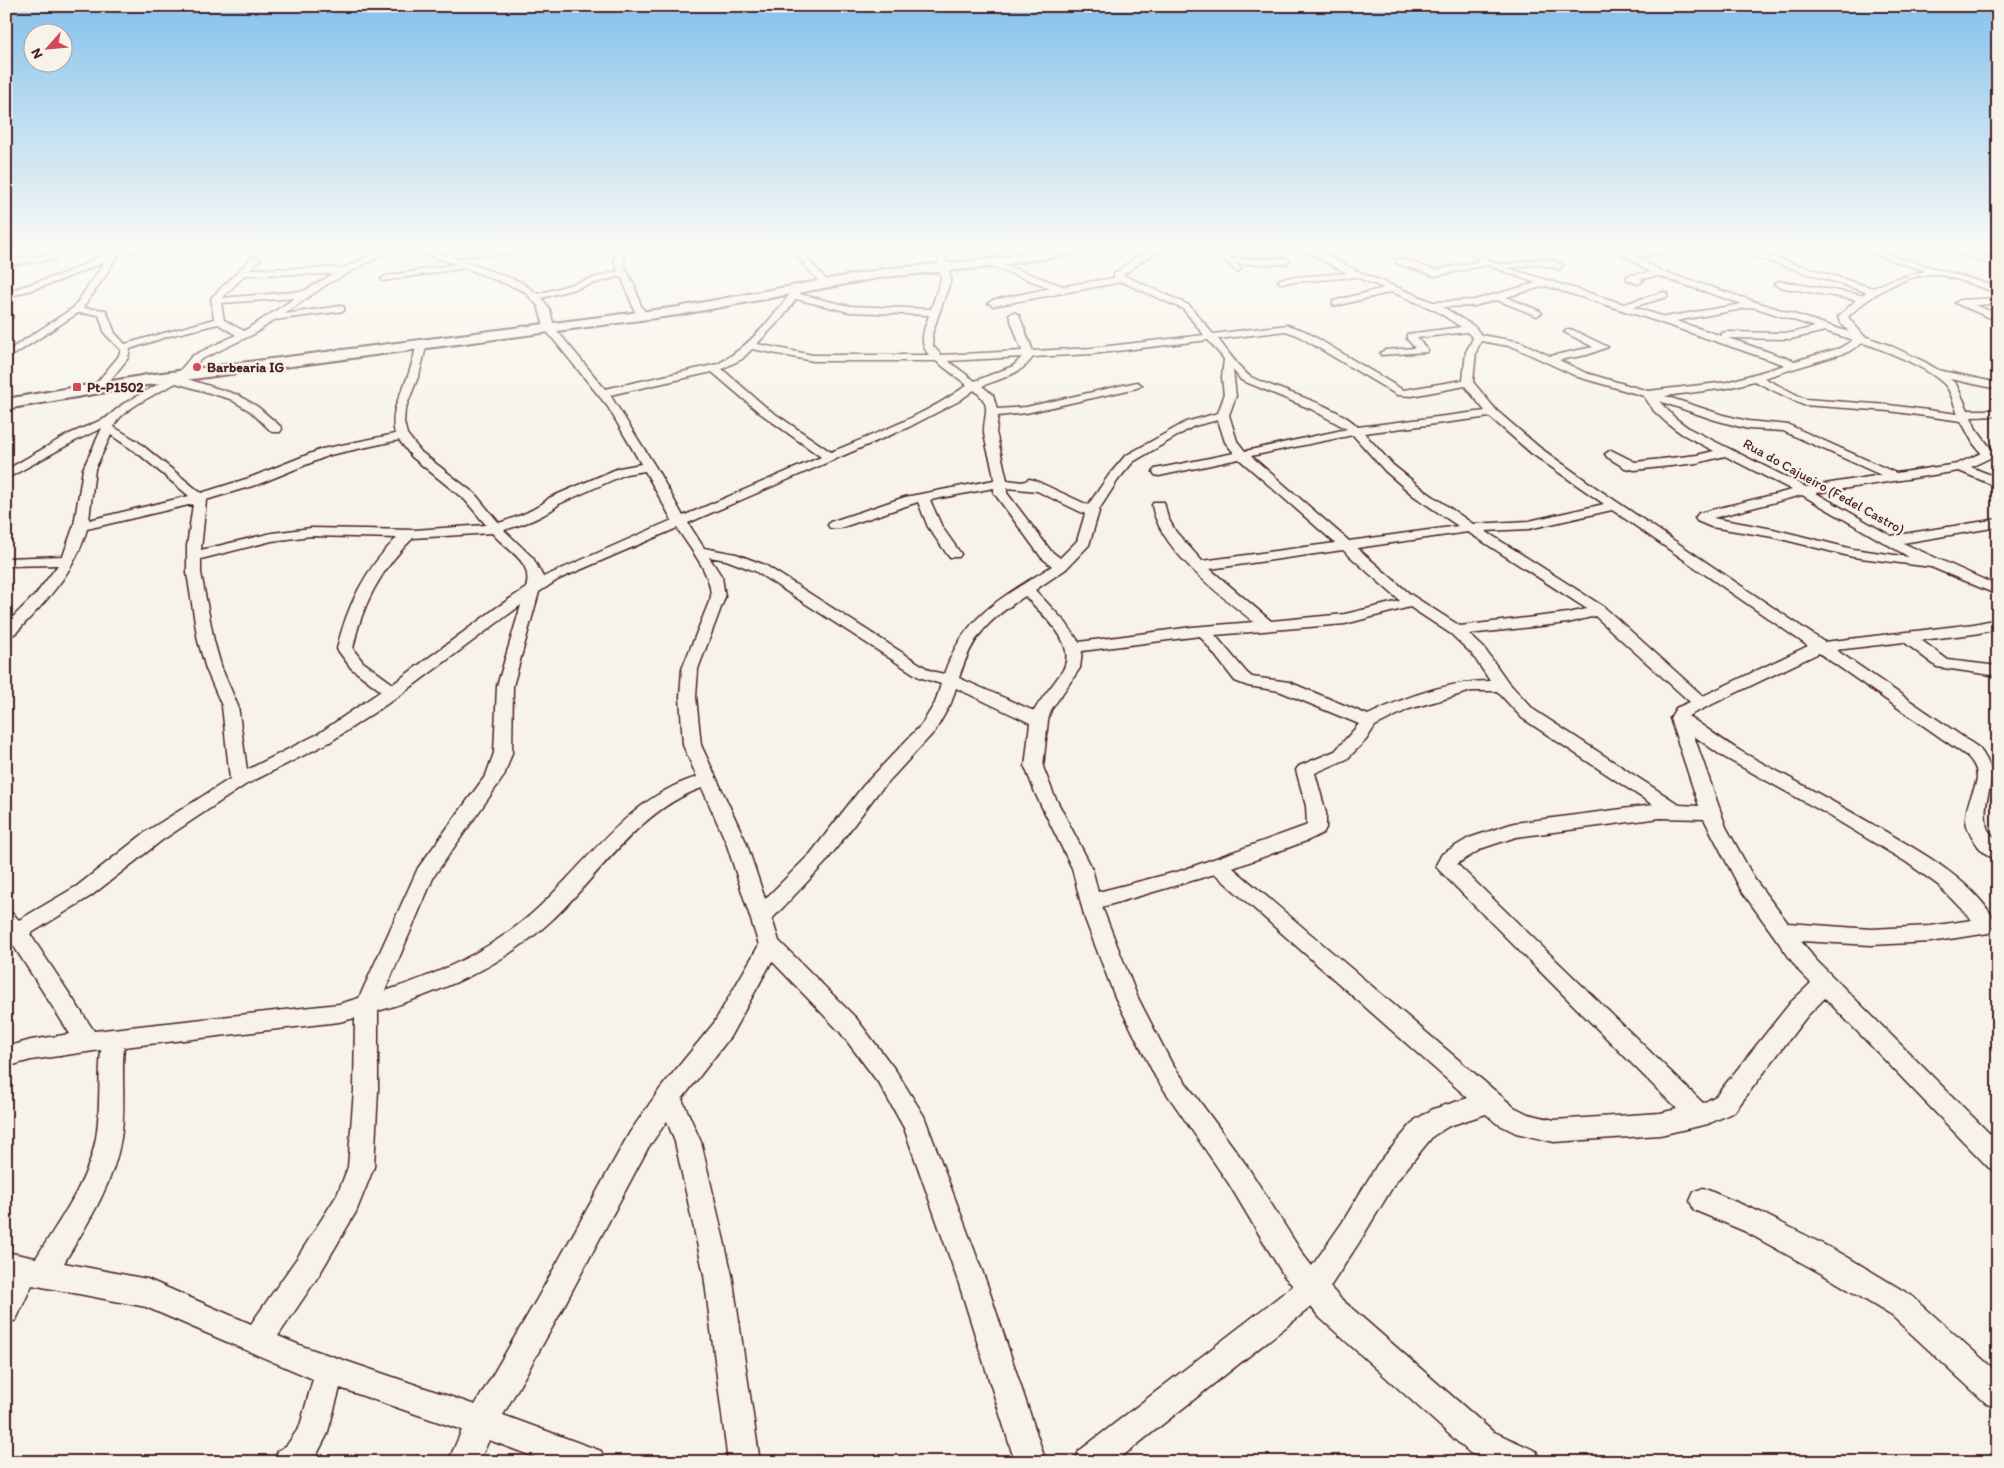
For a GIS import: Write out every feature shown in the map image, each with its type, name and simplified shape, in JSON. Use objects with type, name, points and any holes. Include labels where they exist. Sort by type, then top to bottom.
[{"type":"street","points":[[6,357],[68,316]]},
{"type":"street","points":[[100,386],[123,358],[126,350],[110,334],[104,316]]},
{"type":"street","points":[[219,316],[219,320]]},
{"type":"street","points":[[6,633],[43,595],[61,573],[77,542],[89,469],[109,424],[127,406],[179,377],[196,358],[244,336],[277,316]]},
{"type":"street","points":[[273,318],[292,316]]},
{"type":"street","points":[[548,316],[549,327],[603,394],[650,466],[680,522],[701,552],[715,577],[718,597],[690,669],[688,697],[692,745],[706,780],[736,842],[770,945],[848,1025],[888,1078],[915,1124],[973,1284],[1031,1462]]},
{"type":"street","points":[[6,404],[100,386],[638,316]]},
{"type":"street","points":[[603,394],[714,368],[738,357],[779,316]]},
{"type":"street","points":[[933,316],[928,334],[928,347],[938,358],[988,395],[993,413],[990,432],[999,467],[1000,493],[1046,554],[1061,566]]},
{"type":"street","points":[[88,1042],[11,926],[84,891],[154,836],[239,781],[324,738],[393,692],[554,576],[904,425],[955,399],[974,385],[1011,371],[1024,363],[1028,355],[1014,316]]},
{"type":"street","points":[[1193,316],[1228,360],[1245,378],[1349,424],[1389,468],[1419,493],[1599,610],[1701,703]]},
{"type":"street","points":[[1448,316],[1475,333]]},
{"type":"street","points":[[1650,316],[1796,365]]},
{"type":"street","points":[[1665,320],[1690,316]]},
{"type":"street","points":[[1788,316],[1862,339],[1903,355],[1937,373],[1951,384],[1964,416],[1979,443],[1993,453]]},
{"type":"street","points":[[1844,316],[1844,321],[1862,339]]},
{"type":"street","points":[[125,347],[219,320],[244,336]]},
{"type":"street","points":[[749,345],[813,358],[938,358],[1092,351],[1292,328],[1401,392],[1412,393],[1468,382]]},
{"type":"street","points":[[1711,335],[1791,336],[1824,328]]},
{"type":"street","points":[[1548,359],[1583,353],[1602,347],[1569,332]]},
{"type":"street","points":[[1475,333],[1468,382],[1492,413],[1535,450],[1613,506],[1629,515],[1819,647],[1946,733],[1991,761],[1975,815],[1977,830],[1990,847],[1998,853]]},
{"type":"street","points":[[1386,353],[1423,350],[1411,336],[1475,333],[1517,344],[1582,375],[1648,394],[1735,423],[1777,426],[1790,430],[1860,460],[1894,478]]},
{"type":"street","points":[[1648,394],[1713,388],[1844,350],[1862,339]]},
{"type":"street","points":[[258,1341],[309,1265],[347,1203],[361,1167],[366,1099],[367,1006],[425,873],[495,776],[503,753],[505,686],[536,578],[535,568],[495,528],[472,498],[459,486],[418,457],[403,439],[398,422],[400,408],[418,362],[422,343]]},
{"type":"street","points":[[1228,360],[1227,377],[1230,396],[1223,415],[1231,442],[1240,454],[1306,509],[1344,545],[1413,602],[1457,631],[1478,651],[1502,686],[1528,714],[1677,812]]},
{"type":"street","points":[[714,368],[764,411],[830,457]]},
{"type":"street","points":[[1937,373],[1998,386]]},
{"type":"street","points":[[1756,376],[1803,402],[1890,408],[1964,416],[1998,413]]},
{"type":"street","points":[[179,377],[234,397],[254,409],[276,429]]},
{"type":"street","points":[[993,413],[1026,410],[1137,386]]},
{"type":"street","name":"Rua do Cajueiro (Fedel Castro)","points":[[1648,394],[1655,406],[1685,430],[1768,471],[1889,541],[1998,591]]},
{"type":"street","points":[[1160,472],[1356,431],[1492,413]]},
{"type":"street","points":[[760,918],[818,858],[845,820],[870,790],[929,727],[942,703],[959,653],[974,630],[995,609],[1061,566],[1084,542],[1092,512],[1113,478],[1129,459],[1190,424],[1223,415]]},
{"type":"street","points":[[6,475],[70,438],[109,424]]},
{"type":"street","points":[[109,424],[178,483],[200,498]]},
{"type":"street","points":[[81,526],[200,498],[254,481],[326,452],[402,436]]},
{"type":"street","points":[[1611,454],[1623,462],[1635,466],[1697,459],[1727,452]]},
{"type":"street","points":[[1936,564],[1908,562],[1853,553],[1773,532],[1716,524],[1702,518],[1742,505],[1802,491],[1960,467],[1993,453]]},
{"type":"street","points":[[194,556],[272,537],[312,532],[410,533],[495,528],[525,519],[545,509],[554,501],[624,471],[650,466]]},
{"type":"street","points":[[999,467],[1092,512]]},
{"type":"street","points":[[1960,467],[1998,483]]},
{"type":"street","points":[[835,525],[922,497],[1000,483],[1040,488]]},
{"type":"street","points":[[922,497],[935,526],[954,554]]},
{"type":"street","points":[[200,498],[194,573],[206,641],[214,669],[230,706],[239,781]]},
{"type":"street","points":[[1159,505],[1161,518],[1171,534],[1200,566],[1242,606],[1268,626]]},
{"type":"street","points":[[1200,566],[1471,528],[1529,525],[1613,506]]},
{"type":"street","points":[[1889,541],[1998,523]]},
{"type":"street","points":[[1977,526],[1998,536]]},
{"type":"street","points":[[393,692],[356,665],[345,649],[354,614],[378,571],[395,546],[410,533]]},
{"type":"street","points":[[701,552],[735,557],[760,568],[925,674],[938,679],[951,680],[1039,720]]},
{"type":"street","points":[[6,562],[68,560]]},
{"type":"street","points":[[1026,589],[1062,626],[1074,647],[1072,668],[1043,710],[1039,720],[1034,767],[1045,795],[1082,868],[1095,919],[1126,997],[1164,1071],[1238,1175],[1294,1266],[1330,1308],[1404,1376],[1481,1442],[1525,1462]]},
{"type":"street","points":[[1074,647],[1204,631],[1359,617],[1413,602]]},
{"type":"street","points":[[1457,631],[1568,618],[1599,610]]},
{"type":"street","points":[[1998,624],[1965,630],[1819,647],[1682,712],[1679,718],[1716,827],[1748,885],[1807,965],[1998,1160]]},
{"type":"street","points":[[1204,631],[1241,677],[1248,682],[1283,686],[1369,722]]},
{"type":"street","points":[[1906,636],[1943,664],[1998,671]]},
{"type":"street","points":[[1090,902],[1130,893],[1218,866],[1287,840],[1306,836],[1316,828],[1318,819],[1307,784],[1305,770],[1341,755],[1360,736],[1369,722],[1403,705],[1428,696],[1471,686],[1502,686]]},
{"type":"street","points":[[1679,718],[1734,754],[1899,849],[1944,879],[1978,912],[1985,922],[1982,927],[1939,933],[1871,937],[1782,931]]},
{"type":"street","points":[[6,1057],[31,1050],[114,1038],[339,1013],[367,1006],[431,983],[480,961],[519,935],[545,914],[598,856],[646,814],[682,789],[706,780]]},
{"type":"street","points":[[1699,1116],[1446,865],[1449,859],[1476,843],[1514,830],[1660,811],[1711,813]]},
{"type":"street","points":[[1218,866],[1505,1115],[1526,1125],[1554,1131],[1660,1124],[1699,1116],[1725,1104],[1799,1009],[1825,984]]},
{"type":"street","points":[[463,1462],[482,1422],[547,1309],[639,1140],[669,1097],[722,1030],[770,945]]},
{"type":"street","points":[[6,1310],[24,1270],[76,1214],[102,1164],[108,1141],[110,1060],[114,1038]]},
{"type":"street","points":[[669,1097],[688,1142],[718,1274],[744,1462]]},
{"type":"street","points":[[1090,1462],[1313,1288],[1351,1232],[1386,1174],[1424,1128],[1442,1117],[1490,1102]]},
{"type":"street","points":[[1703,1201],[1769,1230],[1834,1265],[1902,1306],[1998,1393]]},
{"type":"street","points":[[24,1270],[147,1293],[330,1370],[482,1422],[590,1462]]},
{"type":"street","points":[[289,1462],[296,1459],[310,1441],[330,1370]]},
{"type":"place","name":"Barbearia IG","points":[[197,367]]},
{"type":"place","name":"Pt-P1502","points":[[77,387]]}]
